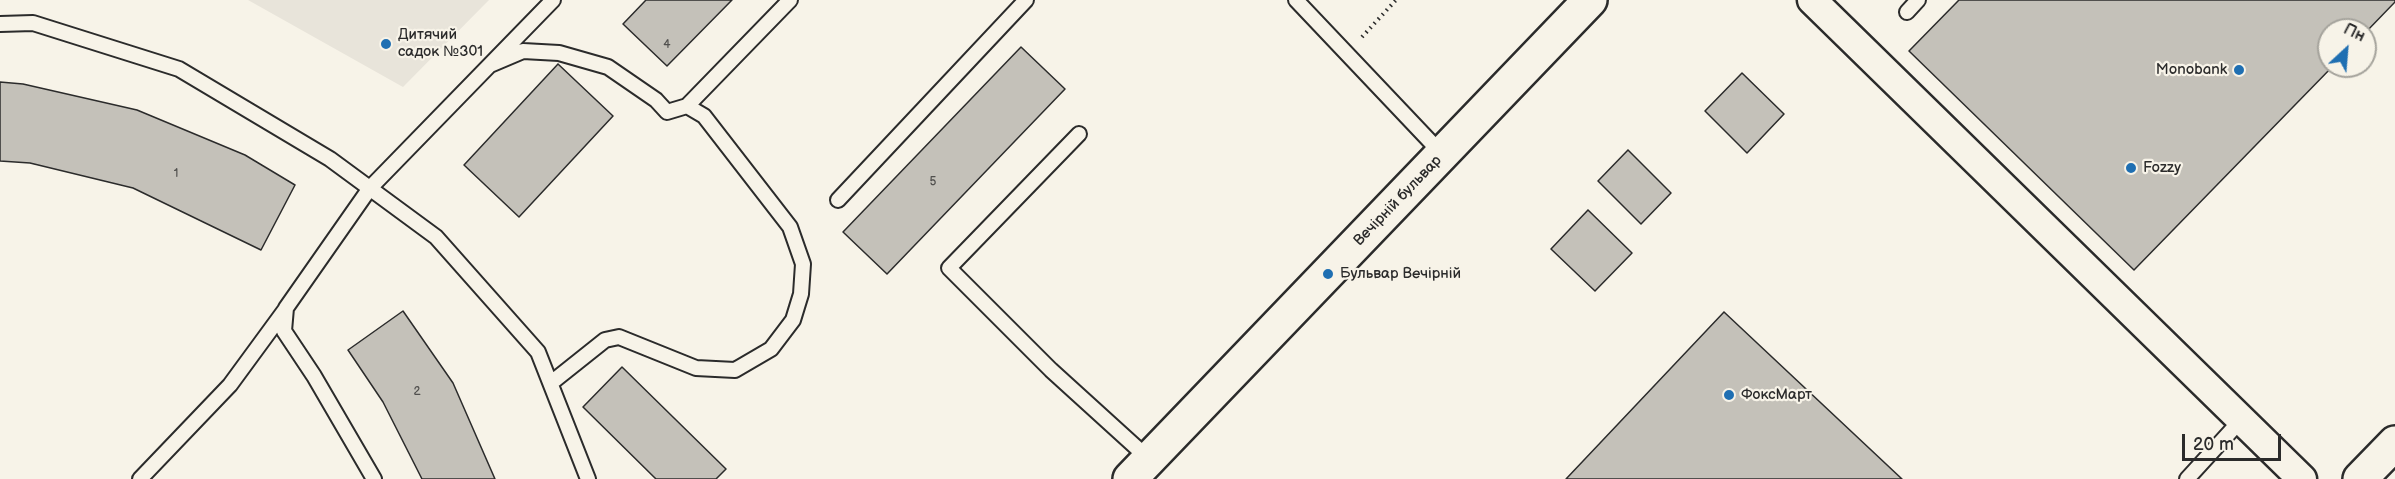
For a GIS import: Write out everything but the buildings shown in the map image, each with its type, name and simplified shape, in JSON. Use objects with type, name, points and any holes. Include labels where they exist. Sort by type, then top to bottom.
[{"type":"street","name":"Вечірній бульвар","points":[[1140,469],[1590,0]]},
{"type":"street","points":[[1812,0],[2302,479]]},
{"type":"street","points":[[2360,479],[2395,443]]},
{"type":"lane","points":[[140,479],[230,385],[370,188],[553,0]]},
{"type":"lane","points":[[490,65],[523,51],[560,53],[608,67],[656,100],[667,112],[687,106],[790,0]]},
{"type":"lane","points":[[838,201],[1026,0]]},
{"type":"lane","points":[[1296,0],[1443,155]]},
{"type":"lane","points":[[1907,12],[1918,0]]},
{"type":"lane","points":[[0,24],[33,23],[179,69],[330,159],[436,237],[538,352],[588,479]]},
{"type":"lane","points":[[551,383],[605,340],[619,337],[696,368],[735,370],[771,349],[793,320],[801,294],[802,264],[790,227],[704,116],[687,106]]},
{"type":"lane","points":[[1079,134],[950,268],[1051,370],[1140,469]]},
{"type":"lane","points":[[286,308],[284,331],[314,376],[374,479]]},
{"type":"lane","points":[[2187,479],[2241,420]]},
{"type":"path","points":[[1347,53],[1396,0]]},
{"type":"shaded area","name":"Дитячий садок №301","points":[[248,0],[489,0],[403,87]]},
{"type":"place","name":"Дитячий садок №301","points":[[386,44]]},
{"type":"place","name":"Monobank","points":[[2239,70]]},
{"type":"place","name":"Fozzy","points":[[2131,168]]},
{"type":"place","name":"Бульвар Вечірній","points":[[1328,274]]},
{"type":"place","name":"ФоксМарт","points":[[1729,395]]}]
